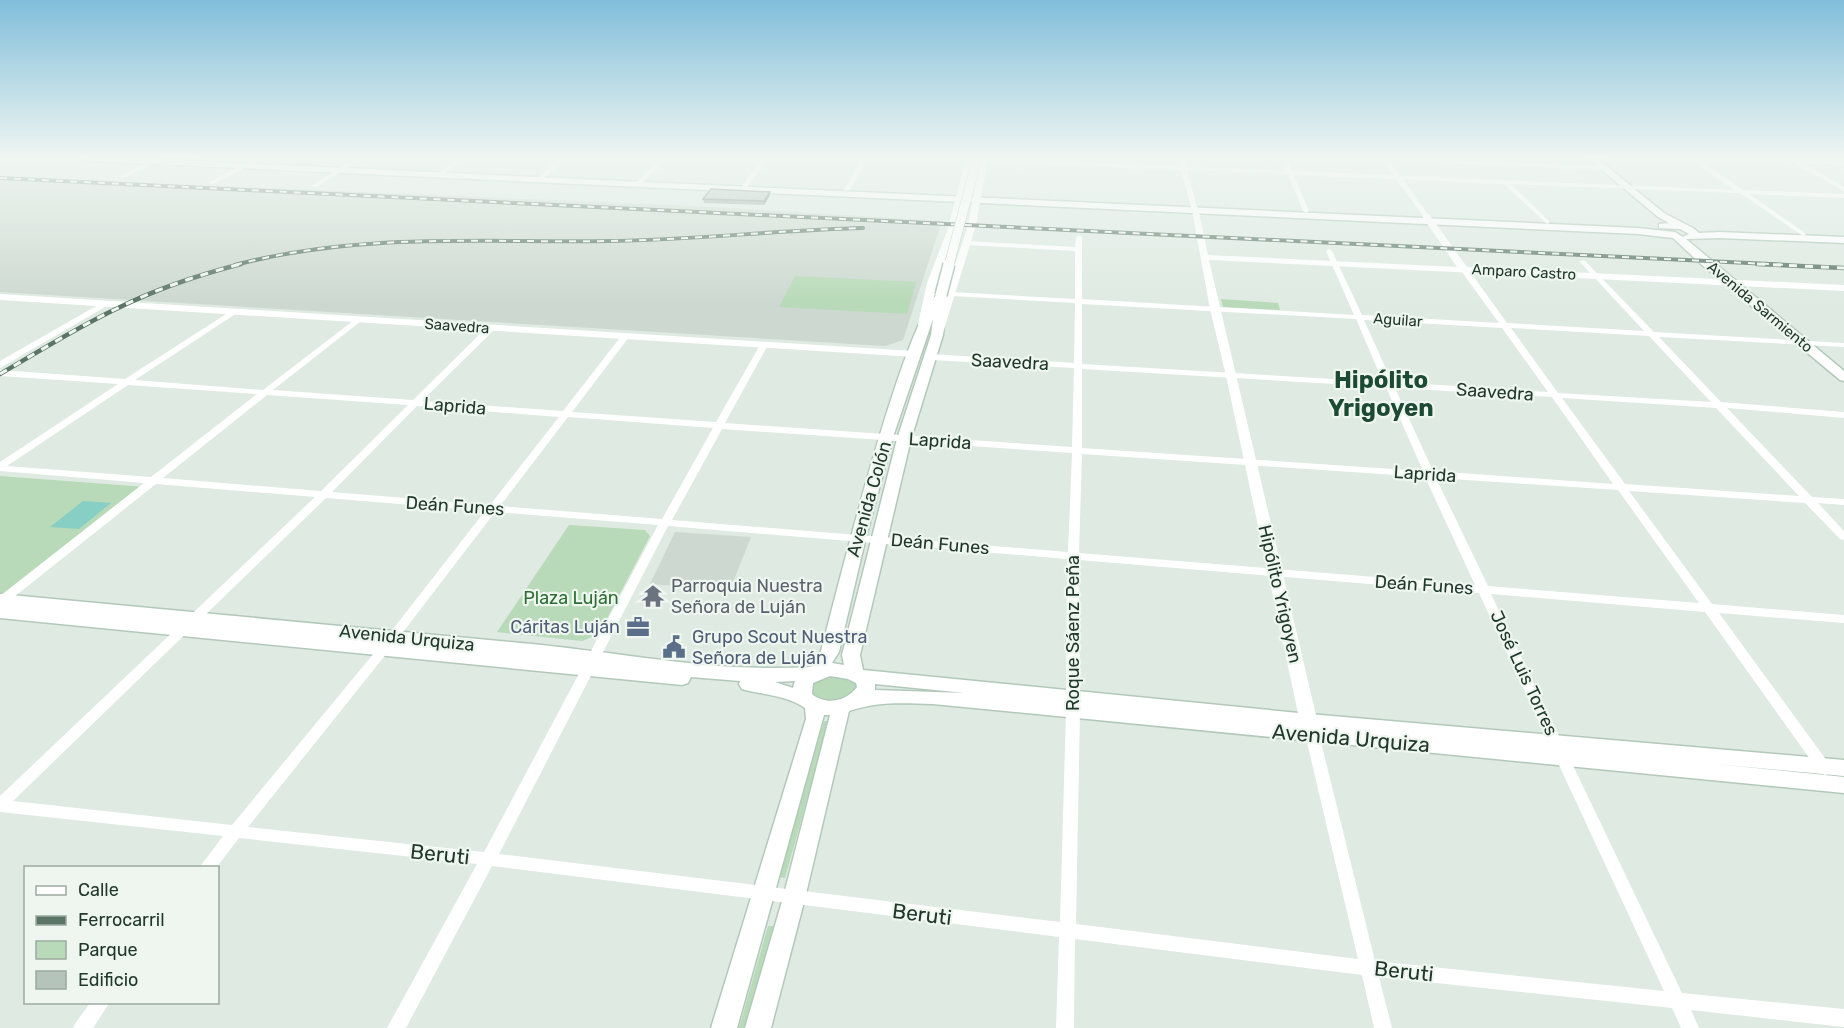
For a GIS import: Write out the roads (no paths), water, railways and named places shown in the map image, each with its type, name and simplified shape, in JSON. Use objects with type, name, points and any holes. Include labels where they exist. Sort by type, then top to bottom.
[{"type":"main road","name":"Avenida Colón","points":[[849,703],[864,694],[867,688],[867,681],[859,674],[851,655],[904,439],[937,335],[966,207]]},
{"type":"main road","points":[[1155,207],[1427,219],[1665,226]]},
{"type":"main road","name":"Avenida Sarmiento","points":[[1642,207],[1665,226],[1680,231]]},
{"type":"main road","name":"Avenida Sarmiento","points":[[1651,207],[1680,231],[1730,283],[1844,367]]},
{"type":"main road","points":[[1195,209],[1306,211],[1638,231],[1844,236]]},
{"type":"main road","points":[[1680,231],[1696,237],[1719,234],[1844,240]]},
{"type":"main road","name":"Avenida Sarmiento","points":[[1696,237],[1713,260],[1810,343],[1844,377]]},
{"type":"main road","name":"Avenida Colón","points":[[810,702],[802,685],[805,679],[816,672],[830,651],[886,437],[923,327],[947,294]]},
{"type":"main road","name":"Avenida Urquiza","points":[[1,603],[388,643],[741,676],[780,677],[831,669],[1073,703],[1560,750],[1842,783]]},
{"type":"main road","name":"Avenida Urquiza","points":[[592,663],[756,685],[827,708],[878,696],[1073,703]]},
{"type":"main road","points":[[724,1028],[815,719],[810,702]]},
{"type":"main road","points":[[758,1028],[849,703]]},
{"type":"main road","name":"Avenida Urquiza","points":[[1560,750],[1822,766],[1842,783]]},
{"type":"street","name":"Avenida Colón","points":[[923,327],[932,283],[951,231],[957,207]]},
{"type":"street","name":"Avenida Colón","points":[[947,294],[966,243],[975,207]]},
{"type":"street","points":[[1304,207],[1306,211]]},
{"type":"street","points":[[1419,207],[1822,766]]},
{"type":"street","points":[[1532,207],[1547,222]]},
{"type":"street","points":[[1765,207],[1803,234]]},
{"type":"street","name":"Hipólito Yrigoyen","points":[[1195,209],[1215,309],[1310,727],[1383,1028]]},
{"type":"street","name":"Roque Sáenz Peña","points":[[1065,1028],[1073,703],[1073,555],[1077,449],[1079,237]]},
{"type":"street","points":[[966,243],[1079,249]]},
{"type":"street","name":"José Luis Torres","points":[[1329,251],[1429,474],[1690,1028]]},
{"type":"street","name":"Amparo Castro","points":[[1204,257],[1844,288]]},
{"type":"street","points":[[1583,262],[1844,537]]},
{"type":"street","name":"Aguilar","points":[[947,294],[1844,345]]},
{"type":"street","name":"Saavedra","points":[[0,297],[914,354]]},
{"type":"street","points":[[0,365],[108,303]]},
{"type":"street","points":[[0,467],[234,311]]},
{"type":"street","points":[[1,603],[358,319]]},
{"type":"street","points":[[0,806],[322,496],[491,328]]},
{"type":"street","points":[[207,866],[388,643],[625,336]]},
{"type":"street","points":[[396,1028],[666,521],[764,345]]},
{"type":"street","name":"Saavedra","points":[[931,357],[1719,405],[1844,415]]},
{"type":"street","name":"Laprida","points":[[0,373],[904,439],[1844,502]]},
{"type":"street","name":"Deán Funes","points":[[0,467],[322,496],[666,521],[1275,574],[1707,606],[1844,619]]},
{"type":"street","name":"Beruti","points":[[0,806],[488,859],[763,895],[1369,968],[1844,1018]]},
{"type":"street","points":[[82,1028],[100,1004]]},
{"type":"water","points":[[83,501],[111,503],[79,529],[50,527]]},
{"type":"railway","points":[[595,207],[1788,265]]},
{"type":"railway","points":[[235,265],[282,255],[375,243],[641,240],[863,228]]},
{"type":"railway","points":[[0,374],[101,316],[146,295],[241,264]]},
{"type":"railway","points":[[1757,264],[1844,268]]},
{"type":"place","name":"Parroquia Nuestra Señora de Luján","points":[[653,596]]},
{"type":"place","name":"Cáritas Luján","points":[[638,627]]},
{"type":"place","name":"Grupo Scout Nuestra Señora de Luján","points":[[674,647]]},
{"type":"district","name":"Hipólito Yrigoyen","points":[[1381,394]]},
{"type":"park label","name":"Plaza Luján","points":[[571,598]]}]
